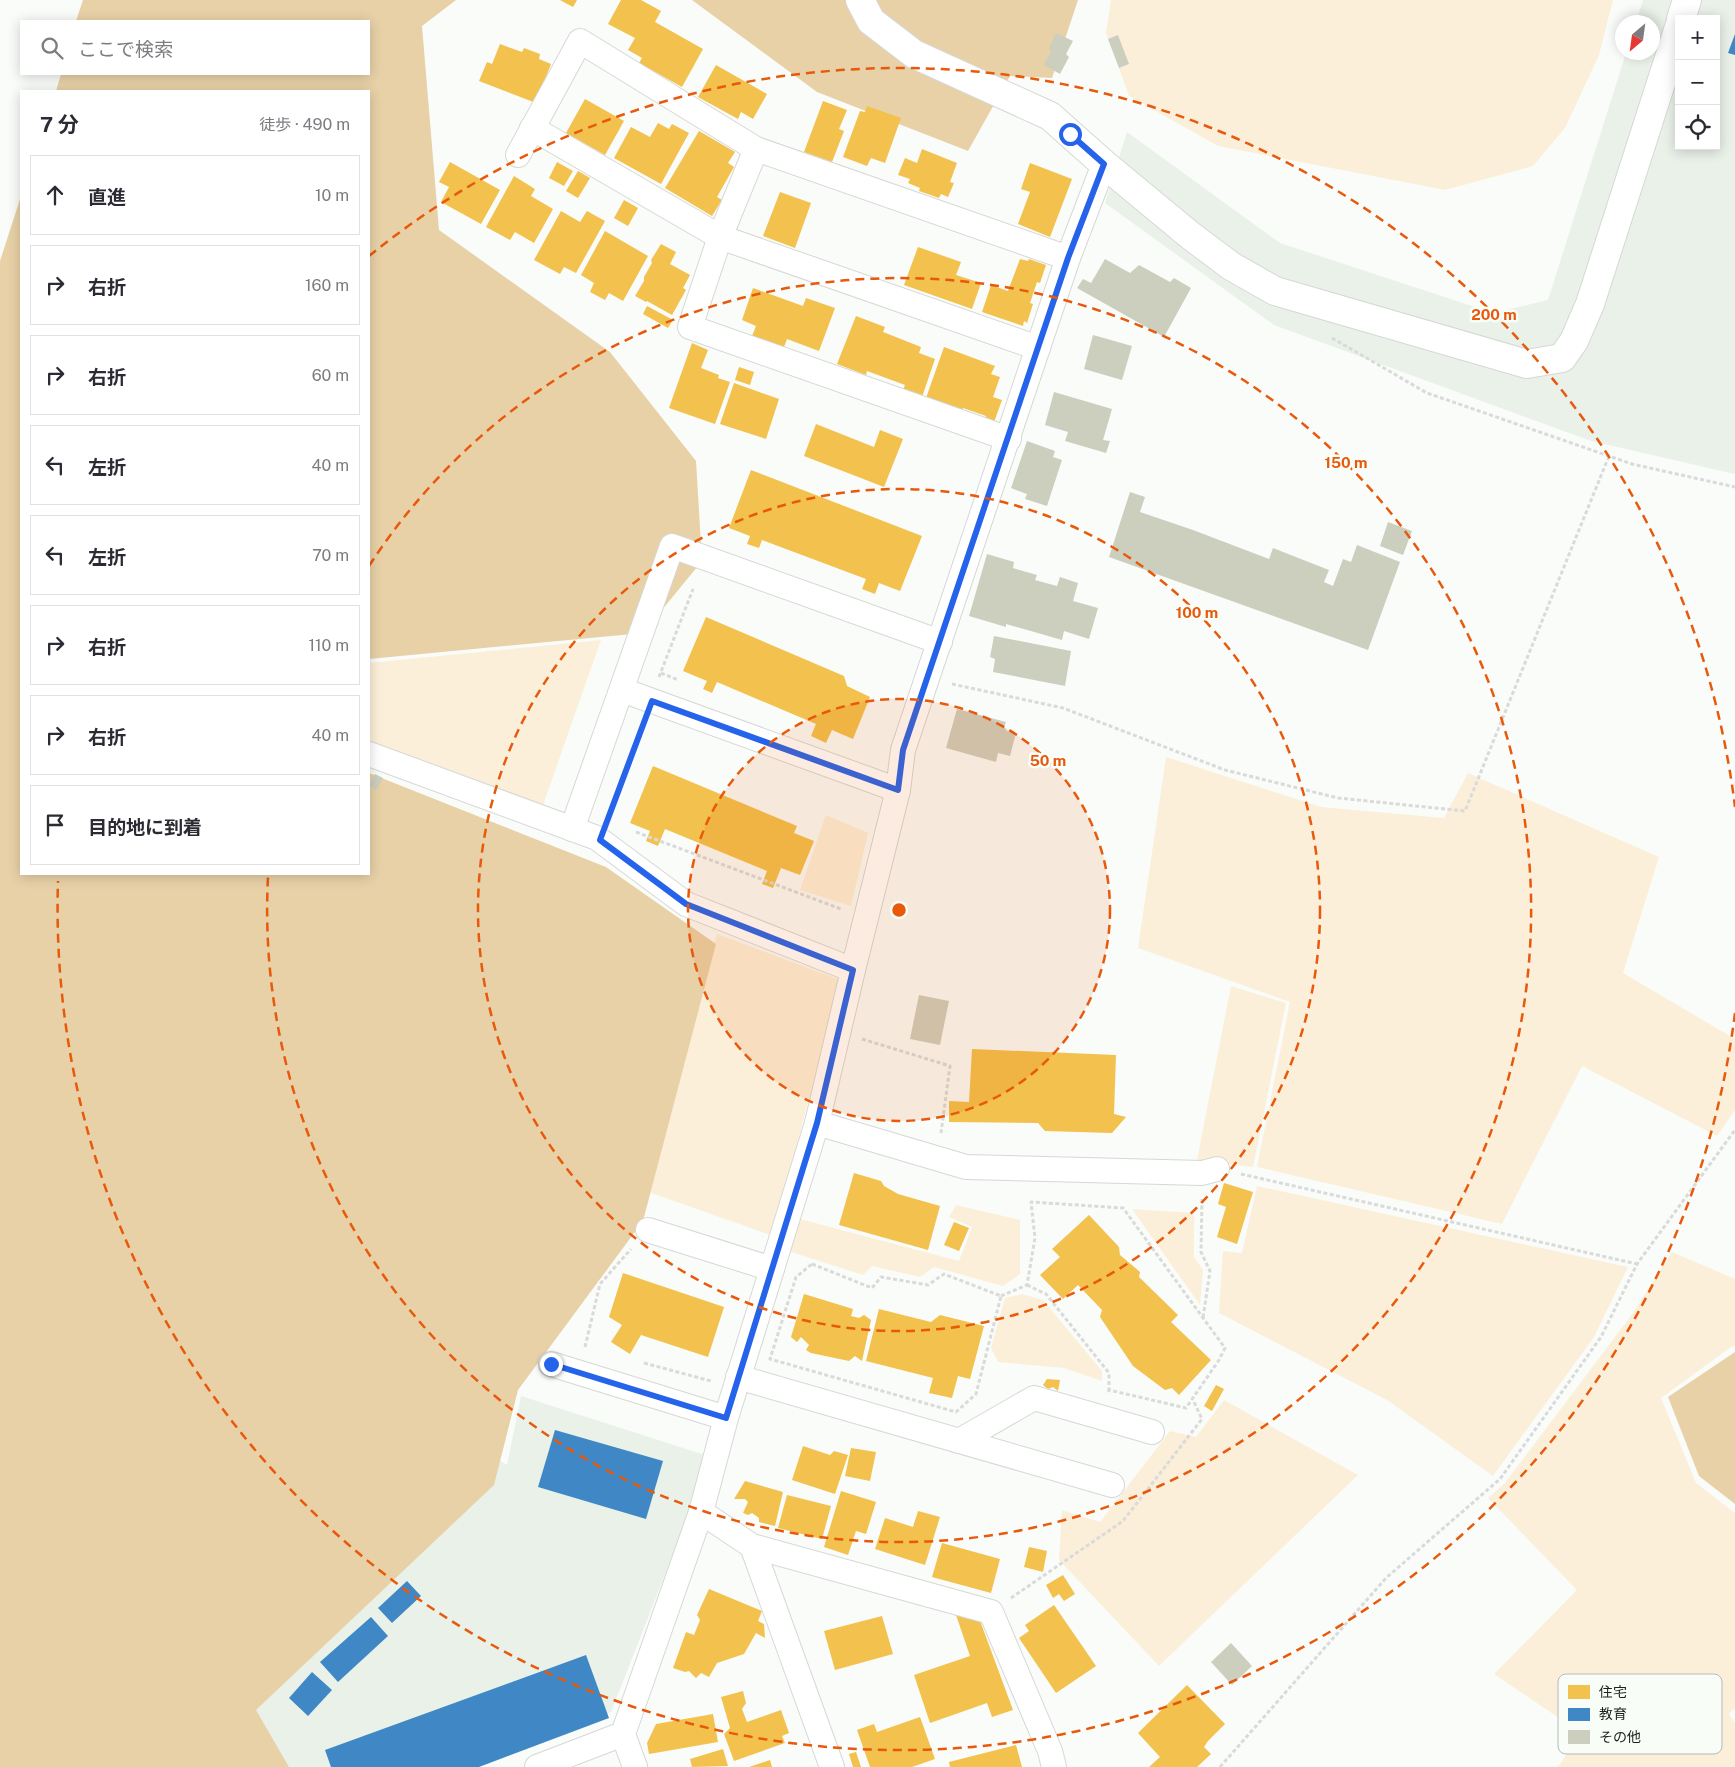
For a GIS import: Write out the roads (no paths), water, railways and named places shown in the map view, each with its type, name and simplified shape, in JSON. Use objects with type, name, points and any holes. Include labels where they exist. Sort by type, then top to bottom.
[{"type":"street","points":[[860,0],[871,22],[914,54],[1050,116],[1104,164],[1231,266],[1275,291],[1527,364],[1562,358],[1574,341],[1590,304],[1675,39]]},
{"type":"street","points":[[1682,15],[1687,0]]},
{"type":"street","points":[[518,155],[580,41],[756,149],[1068,258]]},
{"type":"street","points":[[532,128],[720,237],[1038,348]]},
{"type":"street","points":[[756,149],[720,237],[690,327],[1008,439]]},
{"type":"street","points":[[635,1767],[623,1734],[701,1512],[726,1418],[729,1380],[772,1269],[817,1123],[898,790],[903,750],[1068,258],[1104,164]]},
{"type":"street","points":[[572,829],[672,546],[940,642]]},
{"type":"street","points":[[622,690],[898,790]]},
{"type":"street","points":[[370,754],[600,840],[686,904],[853,970]]},
{"type":"street","points":[[817,1123],[966,1167],[1210,1171]]},
{"type":"street","points":[[648,1230],[772,1269]]},
{"type":"street","points":[[551,1364],[726,1418]]},
{"type":"street","points":[[729,1380],[959,1441],[1112,1485]]},
{"type":"street","points":[[959,1441],[1034,1398],[1152,1432]]},
{"type":"street","points":[[701,1512],[752,1546],[991,1612],[1050,1751],[1054,1767]]},
{"type":"street","points":[[752,1546],[832,1767]]},
{"type":"street","points":[[537,1767],[623,1734]]}]
